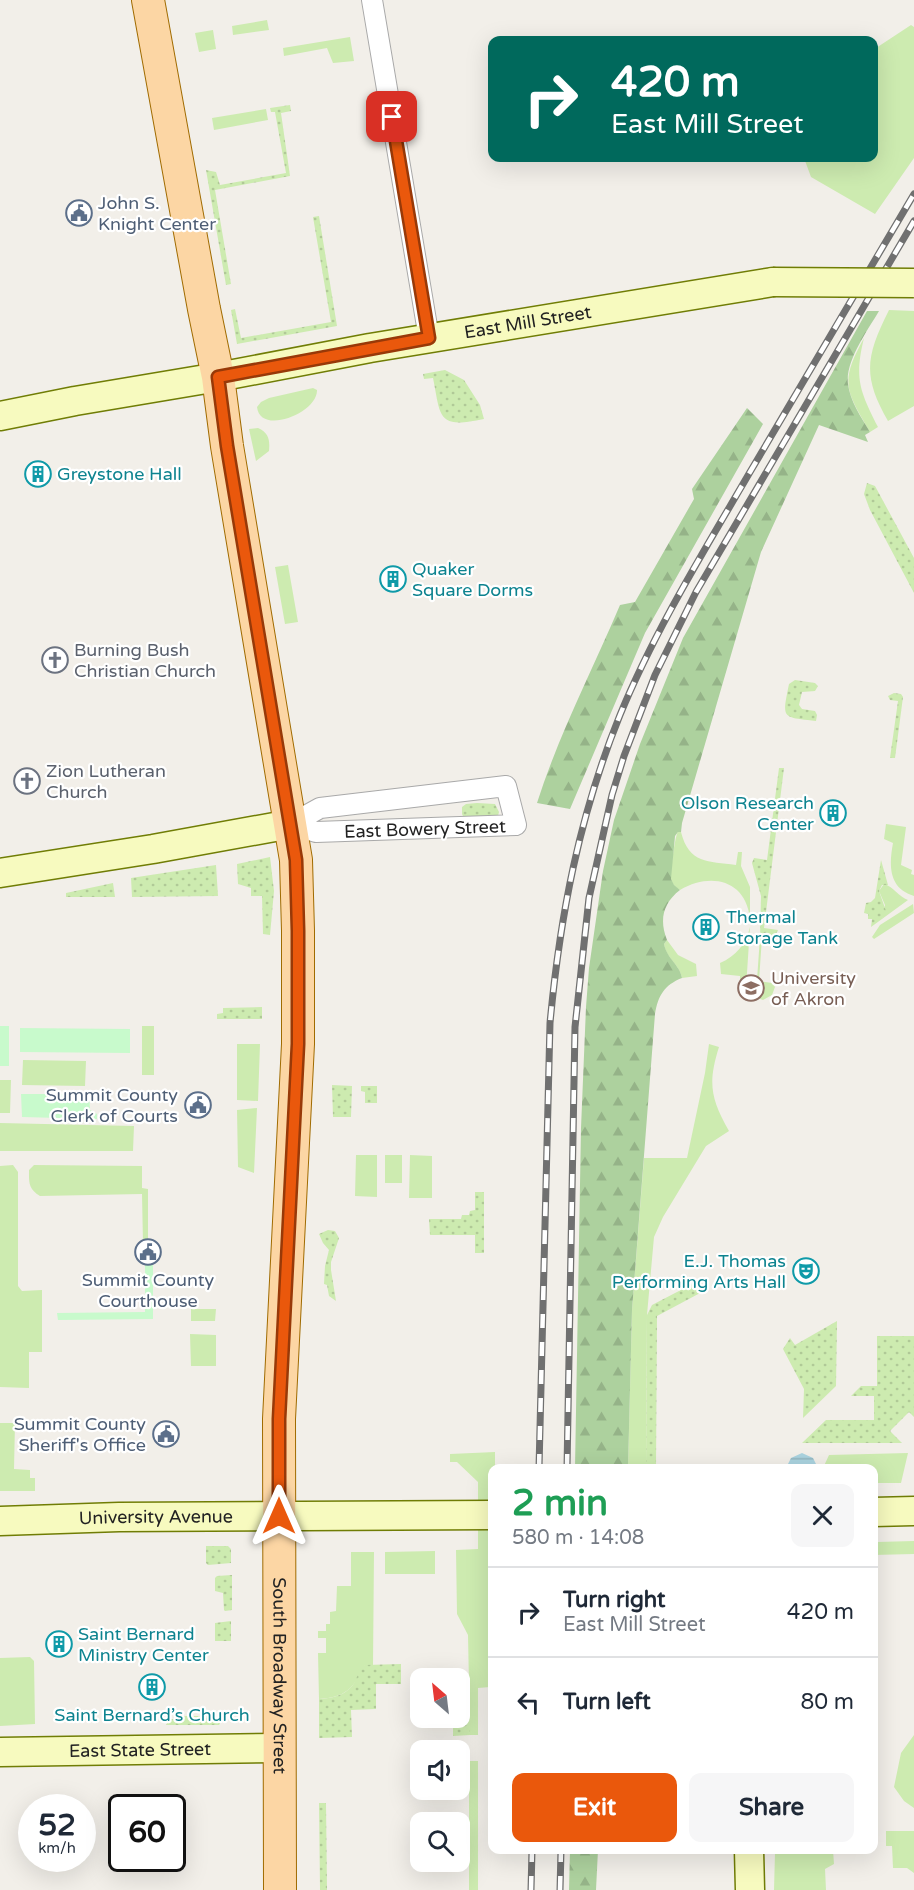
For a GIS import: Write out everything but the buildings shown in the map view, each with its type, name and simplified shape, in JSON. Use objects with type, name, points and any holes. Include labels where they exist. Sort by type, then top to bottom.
[{"type":"main road","name":"South Broadway Street","points":[[148,0],[218,377],[227,446],[296,860],[298,1044],[279,1419],[280,1890]]},
{"type":"street","points":[[372,0],[429,338]]},
{"type":"street","name":"East Mill Street","points":[[0,416],[429,338],[773,282],[914,283]]},
{"type":"street","name":"East Bowery Street","points":[[0,873],[291,824],[320,808],[506,786],[516,825],[316,832],[291,824]]},
{"type":"street","points":[[878,1512],[914,1511]]},
{"type":"street","name":"University Avenue","points":[[0,1521],[119,1517],[485,1515]]},
{"type":"street","name":"East State Street","points":[[0,1752],[279,1748]]},
{"type":"street","points":[[749,1854],[750,1890]]},
{"type":"green space","points":[[267,20],[269,30],[233,35],[232,26]]},
{"type":"green space","points":[[911,25],[914,27],[914,158],[875,214],[811,177],[805,162],[878,162],[878,47]]},
{"type":"green space","points":[[213,30],[216,49],[199,52],[195,33]]},
{"type":"green space","points":[[350,37],[354,61],[333,63],[327,48],[284,56],[283,48]]},
{"type":"green space","points":[[290,105],[291,111],[281,113],[290,176],[215,190],[231,284],[226,285],[206,170],[216,172],[220,185],[286,173],[275,112],[271,112],[270,108]]},
{"type":"green space","points":[[266,109],[268,120],[214,130],[212,118]]},
{"type":"green space","points":[[319,216],[337,326],[237,344],[231,310],[235,309],[241,338],[331,322],[313,217]]},
{"type":"green space","points":[[889,310],[914,311],[914,406],[888,421],[874,391],[870,366],[875,340]]},
{"type":"green space","points":[[867,311],[879,311],[854,356],[848,375],[853,403],[870,432],[865,435],[868,442],[819,425],[761,552],[681,832],[675,836],[671,879],[680,890],[666,906],[663,926],[667,940],[664,944],[682,978],[663,992],[655,1014],[632,1310],[628,1464],[575,1464],[581,1128],[589,968],[603,871],[614,820],[640,744],[683,638]]},
{"type":"green space","points":[[864,338],[859,364],[860,384],[878,427],[870,432],[855,406],[849,386],[851,366]]},
{"type":"green space","points":[[445,370],[464,380],[480,405],[484,419],[457,422],[449,421],[444,417],[440,411],[433,378],[424,379],[423,374]]},
{"type":"green space","points":[[313,388],[317,390],[315,399],[299,413],[278,420],[268,420],[260,416],[257,407],[261,402]]},
{"type":"green space","points":[[747,408],[763,424],[645,633],[570,809],[537,803],[566,727],[620,605],[635,602],[694,499],[692,489]]},
{"type":"green space","points":[[258,428],[267,435],[269,451],[256,461],[249,429]]},
{"type":"green space","points":[[867,483],[875,486],[914,558],[914,593],[870,510],[864,494]]},
{"type":"green space","points":[[288,565],[298,622],[285,624],[275,567]]},
{"type":"green space","points":[[795,680],[815,683],[818,686],[815,691],[802,692],[799,705],[802,709],[815,711],[816,721],[790,717],[787,714],[785,704],[789,684]]},
{"type":"green space","points":[[894,693],[901,694],[903,697],[895,758],[890,758],[898,701],[890,700],[888,696]]},
{"type":"green space","points":[[779,768],[784,768],[764,928],[778,930],[775,937],[760,937],[761,896],[752,863],[754,858],[767,860]]},
{"type":"green space","points":[[466,804],[495,804],[499,812],[498,816],[464,818],[462,807]]},
{"type":"green space","points":[[886,824],[906,827],[901,865],[912,870],[914,896],[899,887],[892,875],[893,843],[884,839]]},
{"type":"green space","points":[[678,832],[681,832],[689,850],[701,859],[736,865],[738,852],[742,852],[741,866],[750,887],[750,919],[742,895],[725,883],[703,881],[680,890],[673,884],[671,870]]},
{"type":"green space","points":[[270,857],[274,891],[270,935],[263,934],[262,896],[251,896],[251,888],[238,884],[237,864]]},
{"type":"green space","points":[[881,860],[888,885],[882,885],[879,891],[886,911],[882,919],[871,927],[872,919],[868,919],[868,914],[864,913],[866,903],[875,898]]},
{"type":"green space","points":[[216,865],[218,896],[132,897],[131,878]]},
{"type":"green space","points":[[113,883],[115,897],[66,897],[66,893]]},
{"type":"green space","points":[[884,884],[908,900],[882,919],[885,905],[879,891]]},
{"type":"green space","points":[[913,904],[914,913],[874,939],[872,937],[880,925]]},
{"type":"green space","points":[[750,927],[746,988],[743,991],[740,988],[740,976],[721,974],[720,963],[740,949]]},
{"type":"green space","points":[[760,937],[762,937],[759,981],[772,983],[775,987],[772,995],[763,1000],[756,994]]},
{"type":"green space","points":[[667,940],[678,955],[696,964],[697,976],[682,978],[679,969],[665,949],[664,944]]},
{"type":"green space","points":[[262,1007],[262,1019],[217,1019],[217,1014],[223,1013],[223,1008]]},
{"type":"green space","points":[[0,1026],[9,1026],[9,1066],[0,1066]]},
{"type":"green space","points":[[142,1026],[154,1026],[154,1075],[142,1075]]},
{"type":"green space","points":[[20,1028],[130,1029],[130,1053],[20,1052]]},
{"type":"green space","points":[[237,1044],[260,1044],[258,1101],[237,1100]]},
{"type":"green space","points":[[709,1044],[719,1047],[713,1070],[713,1090],[718,1109],[729,1131],[706,1146],[663,1217],[654,1237],[647,1315],[646,1464],[628,1464],[632,1310],[644,1158],[687,1158]]},
{"type":"green space","points":[[23,1060],[86,1061],[85,1086],[22,1085]]},
{"type":"green space","points":[[0,1080],[11,1080],[10,1113],[0,1113]]},
{"type":"green space","points":[[332,1085],[352,1086],[351,1117],[333,1117]]},
{"type":"green space","points":[[361,1086],[377,1086],[377,1103],[365,1103],[365,1092],[361,1091]]},
{"type":"green space","points":[[21,1094],[89,1094],[90,1110],[97,1114],[97,1119],[22,1117]]},
{"type":"green space","points":[[257,1108],[254,1173],[238,1167],[237,1110]]},
{"type":"green space","points":[[0,1123],[134,1126],[133,1151],[0,1151]]},
{"type":"green space","points":[[356,1155],[377,1155],[377,1197],[355,1196]]},
{"type":"green space","points":[[385,1155],[402,1155],[402,1183],[385,1183]]},
{"type":"green space","points":[[410,1155],[432,1156],[432,1198],[409,1198]]},
{"type":"green space","points":[[13,1165],[18,1172],[18,1286],[22,1291],[42,1290],[42,1352],[29,1352],[29,1388],[0,1387],[0,1166]]},
{"type":"green space","points":[[34,1165],[142,1166],[142,1188],[148,1189],[148,1243],[143,1244],[142,1194],[40,1196],[33,1191],[29,1182],[29,1170]]},
{"type":"green space","points":[[475,1192],[484,1192],[484,1253],[475,1253],[475,1235],[430,1235],[429,1219],[461,1219],[462,1215],[469,1215],[470,1211],[475,1210]]},
{"type":"green space","points":[[328,1230],[335,1231],[339,1238],[331,1262],[336,1301],[329,1296],[327,1285],[324,1284],[329,1250],[319,1234]]},
{"type":"green space","points":[[145,1261],[153,1261],[153,1319],[58,1320],[57,1313],[145,1312]]},
{"type":"green space","points":[[702,1279],[702,1292],[657,1316],[656,1464],[646,1464],[647,1315],[652,1305]]},
{"type":"green space","points":[[191,1309],[216,1309],[215,1321],[191,1321]]},
{"type":"green space","points":[[837,1321],[836,1386],[803,1418],[804,1389],[783,1349],[790,1338],[795,1345]]},
{"type":"green space","points":[[190,1334],[216,1335],[216,1366],[191,1366]]},
{"type":"green space","points":[[877,1336],[914,1336],[914,1417],[909,1412],[890,1431],[902,1443],[802,1443],[826,1420],[874,1420],[874,1396],[851,1396],[861,1386],[877,1386]]},
{"type":"green space","points":[[0,1423],[15,1423],[14,1469],[30,1470],[30,1478],[35,1478],[35,1491],[0,1491]]},
{"type":"green space","points":[[495,1452],[495,1464],[488,1464],[488,1687],[478,1688],[478,1735],[470,1735],[468,1635],[457,1614],[456,1550],[478,1549],[478,1482],[457,1462],[450,1462],[450,1454]]},
{"type":"green space","points":[[908,1453],[901,1483],[878,1483],[878,1464],[825,1464],[829,1455]]},
{"type":"green space","points":[[914,1541],[914,1554],[878,1555],[878,1542]]},
{"type":"green space","points":[[206,1546],[228,1546],[231,1549],[231,1563],[208,1565]]},
{"type":"green space","points":[[435,1551],[435,1574],[385,1574],[385,1552]]},
{"type":"green space","points":[[351,1552],[374,1552],[373,1665],[365,1665],[357,1680],[342,1694],[319,1699],[318,1653],[326,1653],[326,1638],[318,1638],[318,1631],[326,1631],[326,1624],[330,1624],[330,1612],[336,1611],[337,1586],[351,1586]]},
{"type":"green space","points":[[232,1575],[232,1610],[225,1611],[223,1593],[215,1591],[215,1578]]},
{"type":"green space","points":[[231,1621],[231,1641],[215,1641],[215,1623]]},
{"type":"green space","points":[[30,1657],[34,1661],[35,1724],[0,1726],[0,1658]]},
{"type":"green space","points":[[401,1664],[401,1684],[376,1684],[376,1709],[351,1710],[352,1737],[319,1738],[319,1699],[334,1697],[346,1692],[351,1688],[359,1668],[365,1665]]},
{"type":"green space","points":[[179,1716],[224,1718],[219,1725],[166,1725],[170,1719],[178,1719]]},
{"type":"green space","points":[[453,1728],[470,1728],[470,1735],[453,1736]]},
{"type":"green space","points":[[914,1735],[914,1808],[904,1801],[894,1787],[901,1753]]},
{"type":"green space","points":[[470,1761],[478,1761],[478,1890],[469,1890]]},
{"type":"green space","points":[[319,1803],[326,1803],[327,1890],[320,1890]]},
{"type":"green space","points":[[886,1831],[914,1831],[914,1873],[907,1868],[893,1868],[892,1846],[886,1846]]},
{"type":"green space","points":[[570,1854],[598,1854],[596,1890],[569,1890]]},
{"type":"green space","points":[[775,1854],[833,1854],[834,1864],[825,1869],[826,1890],[774,1890]]},
{"type":"water","points":[[802,1453],[813,1458],[816,1464],[788,1464],[791,1458]]},
{"type":"railway","points":[[539,1464],[550,1023],[559,944],[573,867],[593,791],[620,715],[664,622],[715,531],[914,194]]},
{"type":"railway","points":[[567,1464],[575,1027],[589,898],[612,795],[624,756],[655,675],[696,592],[914,221]]},
{"type":"railway","points":[[531,1890],[532,1854]]},
{"type":"railway","points":[[560,1890],[561,1854]]},
{"type":"place","name":"John S. Knight Center","points":[[79,213]]},
{"type":"place","name":"Greystone Hall","points":[[38,474]]},
{"type":"place","name":"Quaker Square Dorms","points":[[393,579]]},
{"type":"place","name":"Burning Bush Christian Church","points":[[55,660]]},
{"type":"place","name":"Zion Lutheran Church","points":[[27,781]]},
{"type":"place","name":"Olson Research Center","points":[[833,813]]},
{"type":"place","name":"Thermal Storage Tank","points":[[706,927]]},
{"type":"place","name":"University of Akron","points":[[751,988]]},
{"type":"place","name":"Summit County Clerk of Courts","points":[[198,1105]]},
{"type":"place","name":"Summit County Courthouse","points":[[148,1252]]},
{"type":"place","name":"E.J. Thomas Performing Arts Hall","points":[[806,1271]]},
{"type":"place","name":"Summit County Sheriff's Office","points":[[166,1434]]},
{"type":"place","name":"Saint Bernard Ministry Center","points":[[59,1644]]},
{"type":"place","name":"Saint Bernard’s Church","points":[[152,1687]]},
{"type":"route","points":[[279,1516],[279,1419],[298,1044],[296,860],[227,446],[218,377],[429,338],[392,117]]}]
